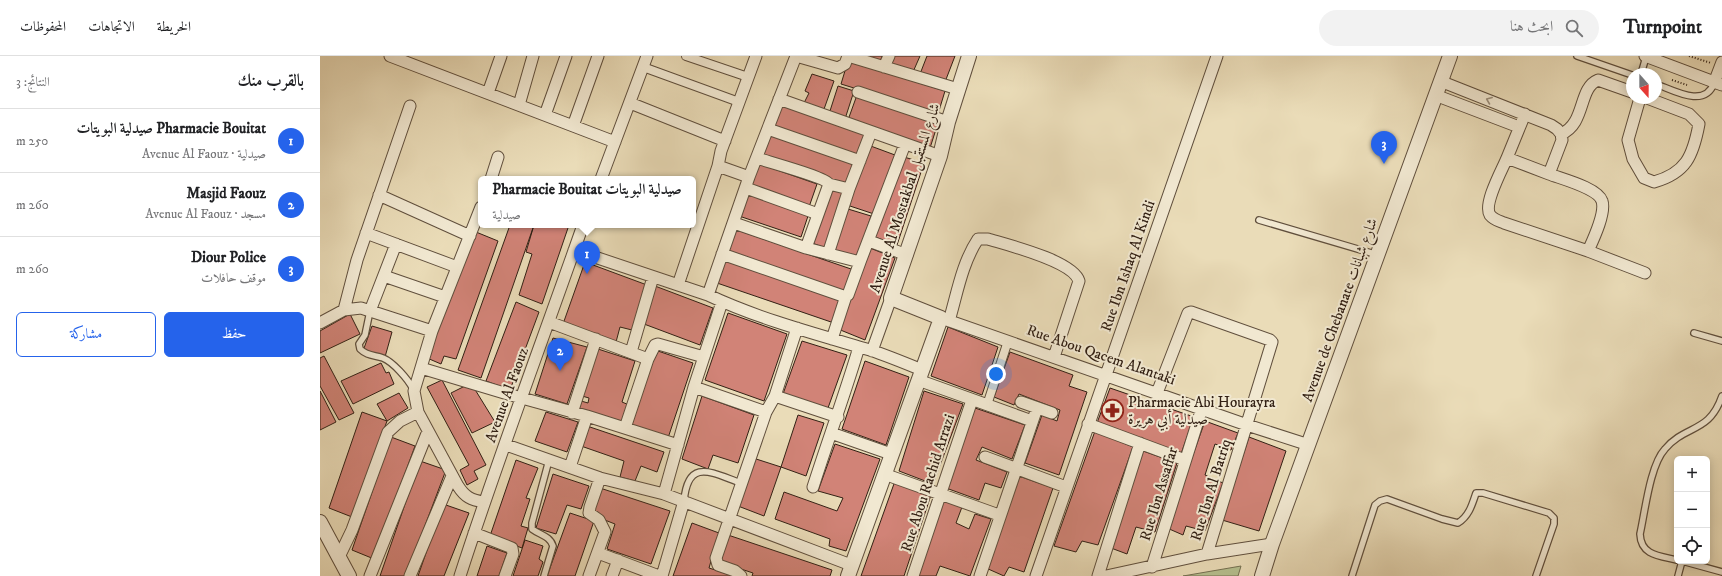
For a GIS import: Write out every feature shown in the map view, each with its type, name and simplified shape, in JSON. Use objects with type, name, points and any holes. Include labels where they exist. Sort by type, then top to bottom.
[{"type":"street","points":[[390,56],[615,142]]},
{"type":"street","points":[[488,93],[501,56]]},
{"type":"street","points":[[519,105],[532,56]]},
{"type":"street","points":[[545,115],[566,56]]},
{"type":"street","points":[[573,126],[598,56]]},
{"type":"street","points":[[602,176],[647,56]]},
{"type":"street","points":[[686,56],[748,77]]},
{"type":"street","points":[[678,285],[725,141],[756,56]]},
{"type":"street","points":[[708,295],[757,158],[796,56],[838,68],[845,64],[848,56],[958,89]]},
{"type":"street","points":[[884,67],[889,56]]},
{"type":"street","name":"Avenue Al Mostakbal شارع المستقبل","points":[[872,351],[907,255],[940,156],[948,122],[969,56]]},
{"type":"street","name":"Rue Ibn Ishaq Al Kindi","points":[[1036,576],[1216,56]]},
{"type":"street","name":"Avenue de Chebanate شارع شبانات","points":[[1262,576],[1272,544],[1450,56]]},
{"type":"street","points":[[1646,56],[1718,84],[1721,64]]},
{"type":"street","points":[[643,67],[739,102]]},
{"type":"street","points":[[1561,134],[1574,126],[1588,90],[1594,82],[1598,80],[1626,90]]},
{"type":"street","points":[[1440,81],[1525,114],[1557,129],[1561,134],[1562,140],[1548,174]]},
{"type":"street","points":[[858,92],[948,122]]},
{"type":"street","points":[[1435,95],[1519,127]]},
{"type":"street","points":[[780,99],[940,156]]},
{"type":"street","points":[[630,102],[725,141]]},
{"type":"street","points":[[1638,104],[1628,140],[1629,149],[1644,178],[1654,182],[1671,175],[1685,165],[1690,156],[1699,124],[1689,114],[1662,104]]},
{"type":"street","points":[[344,310],[366,234],[410,106]]},
{"type":"street","points":[[1525,114],[1488,202],[1488,210],[1490,215],[1499,221],[1588,251],[1645,273]]},
{"type":"street","points":[[768,129],[860,161]]},
{"type":"street","points":[[828,254],[849,189],[871,132]]},
{"type":"street","points":[[832,339],[846,296],[848,295],[869,241],[904,144]]},
{"type":"street","points":[[492,176],[498,157]]},
{"type":"street","points":[[757,158],[821,179],[829,184],[849,189]]},
{"type":"street","points":[[1507,158],[1589,189],[1599,196],[1603,208],[1595,236],[1588,251]]},
{"type":"street","points":[[718,166],[748,183],[818,214]]},
{"type":"street","points":[[806,248],[829,184]]},
{"type":"street","points":[[379,195],[470,236]]},
{"type":"street","points":[[478,214],[432,331],[414,391],[418,412],[452,476],[464,495],[470,499],[484,502]]},
{"type":"street","points":[[734,222],[806,248],[860,262]]},
{"type":"street","name":"Avenue Al Faouz","points":[[460,576],[484,502],[506,445],[582,228]]},
{"type":"street","points":[[366,234],[457,267]]},
{"type":"street","points":[[506,445],[600,478],[664,494],[684,501],[728,518],[850,571],[920,375],[945,319],[971,249],[978,240],[988,238],[1060,263],[1072,270],[1078,276],[1079,281],[1054,357]]},
{"type":"street","points":[[869,241],[907,255]]},
{"type":"street","points":[[370,311],[396,244]]},
{"type":"street","points":[[574,250],[708,295],[722,302],[797,328],[872,351],[972,400],[1032,421]]},
{"type":"street","points":[[722,254],[846,296]]},
{"type":"street","points":[[384,276],[445,297]]},
{"type":"street","points":[[631,352],[653,277]]},
{"type":"street","name":"Rue Abou Qacem Alantaki","points":[[891,298],[945,319],[1247,425],[1309,445]]},
{"type":"street","points":[[664,494],[694,386],[722,302]]},
{"type":"street","points":[[320,322],[344,310],[356,308],[432,331]]},
{"type":"street","name":"Rue Ibn Al Batriq","points":[[1157,393],[1188,313],[1191,312],[1272,342],[1207,554]]},
{"type":"street","points":[[549,322],[648,359]]},
{"type":"street","points":[[741,576],[735,571],[716,562],[728,518],[766,412],[775,396],[797,328]]},
{"type":"street","points":[[572,413],[596,340]]},
{"type":"street","points":[[987,405],[1008,341]]},
{"type":"street","points":[[625,428],[652,347],[658,344],[704,357]]},
{"type":"street","points":[[813,487],[831,433],[838,417],[859,347]]},
{"type":"street","points":[[421,368],[572,413],[587,416],[678,445]]},
{"type":"street","points":[[694,386],[766,412]]},
{"type":"street","points":[[775,396],[838,417]]},
{"type":"street","name":"Rue Abou Rachid Arrazi","points":[[913,576],[972,400]]},
{"type":"street","points":[[1021,402],[1052,413]]},
{"type":"street","points":[[980,576],[999,515],[1037,408]]},
{"type":"street","name":"Rue Ibn Assaffar","points":[[1152,567],[1202,408]]},
{"type":"street","points":[[339,557],[352,530],[388,432],[400,421],[418,412]]},
{"type":"street","points":[[570,467],[587,416]]},
{"type":"street","points":[[1088,424],[1185,460]]},
{"type":"street","points":[[370,576],[428,431]]},
{"type":"street","points":[[831,433],[891,454]]},
{"type":"street","points":[[1098,576],[1140,443]]},
{"type":"street","points":[[985,457],[1066,487]]},
{"type":"street","points":[[884,474],[999,515]]},
{"type":"street","points":[[410,576],[452,476]]},
{"type":"street","points":[[589,576],[605,532],[601,522],[590,515],[589,510],[600,478]]},
{"type":"street","points":[[598,553],[660,576],[684,501]]},
{"type":"street","points":[[321,529],[349,576]]},
{"type":"street","points":[[474,534],[512,548],[513,554],[505,576]]},
{"type":"street","points":[[1106,576],[1207,554],[1272,544]]},
{"type":"street","points":[[612,576],[618,560]]},
{"type":"lane","points":[[1577,56],[1589,58],[1626,73]]},
{"type":"lane","points":[[1643,68],[1646,56]]},
{"type":"lane","points":[[1662,86],[1693,97],[1707,93],[1718,84]]},
{"type":"lane","points":[[1259,220],[1378,256]]},
{"type":"lane","points":[[370,311],[365,335],[359,344],[360,349],[368,355],[385,359],[404,375],[414,391]]},
{"type":"lane","points":[[1694,333],[1722,341]]},
{"type":"lane","points":[[1674,559],[1654,554],[1647,550],[1641,543],[1640,534],[1654,473],[1664,449],[1675,440],[1711,418],[1718,409],[1722,396]]},
{"type":"lane","points":[[544,576],[553,546],[549,538],[538,534],[532,529],[532,523],[549,460]]},
{"type":"lane","points":[[684,501],[688,480],[699,472],[710,472],[741,483]]},
{"type":"lane","points":[[1352,576],[1375,505],[1380,501],[1387,499],[1442,519],[1458,523],[1465,519],[1476,493],[1483,493],[1549,514],[1554,518],[1554,524],[1536,576]]},
{"type":"lane","points":[[1678,576],[1681,564]]},
{"type":"lane","points":[[1693,564],[1722,572]]},
{"type":"path","points":[[1690,56],[1721,64]]},
{"type":"green space","points":[[1241,566],[1238,576],[1183,576]]},
{"type":"building","points":[[862,56],[882,56],[880,63]]},
{"type":"building","points":[[892,56],[920,56],[913,72],[889,63]]},
{"type":"building","points":[[927,56],[955,56],[945,82],[920,74]]},
{"type":"building","points":[[848,61],[945,91],[938,114],[841,84]]},
{"type":"building","points":[[812,74],[834,81],[823,112],[803,105],[809,93],[805,91]]},
{"type":"building","points":[[838,86],[854,91],[845,119],[829,114]]},
{"type":"building","points":[[857,95],[938,123],[930,148],[848,120]]},
{"type":"building","points":[[781,104],[866,133],[857,157],[773,128]]},
{"type":"building","points":[[768,132],[856,161],[848,186],[760,157]]},
{"type":"building","points":[[868,145],[895,155],[874,214],[847,205]]},
{"type":"building","points":[[904,157],[924,163],[897,245],[875,237]]},
{"type":"building","points":[[757,163],[817,184],[809,207],[749,186]]},
{"type":"building","points":[[831,188],[847,194],[828,249],[812,243]]},
{"type":"building","points":[[747,192],[809,213],[801,237],[739,216]]},
{"type":"building","points":[[848,209],[871,216],[857,260],[833,252]]},
{"type":"building","points":[[509,228],[533,228],[481,378],[458,370]]},
{"type":"building","points":[[533,228],[568,228],[542,304],[519,295],[532,254],[526,252]]},
{"type":"building","points":[[734,229],[854,270],[845,294],[725,253]]},
{"type":"building","points":[[476,232],[498,241],[456,359],[444,356],[441,364],[427,358]]},
{"type":"building","points":[[870,248],[895,258],[865,340],[838,329]]},
{"type":"building","points":[[725,258],[843,298],[834,323],[717,283]]},
{"type":"building","points":[[585,262],[647,285],[632,330],[620,327],[616,342],[563,324]]},
{"type":"building","points":[[655,286],[713,308],[700,345],[644,324]]},
{"type":"building","points":[[516,302],[539,312],[510,390],[486,381]]},
{"type":"building","points":[[728,313],[787,334],[764,401],[705,380]]},
{"type":"building","points":[[350,314],[360,334],[320,353],[320,331]]},
{"type":"building","points":[[372,326],[392,332],[385,357],[363,351]]},
{"type":"building","points":[[948,327],[998,347],[982,395],[931,376]]},
{"type":"building","points":[[553,338],[587,347],[567,404],[535,394]]},
{"type":"building","points":[[802,341],[847,355],[828,408],[783,394]]},
{"type":"building","points":[[598,349],[635,361],[622,402],[629,405],[624,422],[579,408],[581,401],[588,403],[589,398],[582,396]]},
{"type":"building","points":[[655,350],[693,363],[668,438],[630,424]]},
{"type":"building","points":[[1010,352],[1073,375],[1069,386],[1087,392],[1059,475],[1025,463],[1042,415],[1057,421],[1060,410],[1019,394],[1014,405],[994,397]]},
{"type":"building","points":[[324,356],[354,413],[339,420],[320,386],[320,358]]},
{"type":"building","points":[[865,361],[909,377],[886,445],[842,429]]},
{"type":"building","points":[[381,363],[386,373],[389,372],[394,384],[353,404],[341,381]]},
{"type":"building","points":[[442,380],[486,465],[474,471],[478,479],[467,485],[460,470],[469,465],[427,387]]},
{"type":"building","points":[[471,383],[495,422],[472,433],[451,393]]},
{"type":"building","points":[[1110,388],[1194,417],[1181,454],[1097,423]]},
{"type":"building","points":[[320,391],[336,422],[320,430]]},
{"type":"building","points":[[924,391],[963,404],[933,484],[899,471]]},
{"type":"building","points":[[399,393],[408,408],[387,421],[377,404]]},
{"type":"building","points":[[702,396],[754,415],[738,463],[713,455],[708,469],[682,459]]},
{"type":"building","points":[[975,408],[1025,425],[1012,459],[982,447],[976,460],[1007,472],[1001,488],[985,483],[979,500],[946,488]]},
{"type":"building","points":[[362,412],[387,421],[352,517],[329,508]]},
{"type":"building","points":[[546,412],[578,422],[567,452],[535,441]]},
{"type":"building","points":[[798,415],[824,423],[806,476],[781,467]]},
{"type":"building","points":[[1205,421],[1238,433],[1231,450],[1215,444],[1205,475],[1223,483],[1205,531],[1186,526],[1183,535],[1167,528]]},
{"type":"building","points":[[587,426],[664,452],[657,472],[641,466],[635,481],[620,477],[624,461],[581,446]]},
{"type":"building","points":[[1095,431],[1133,447],[1098,545],[1082,541],[1076,552],[1054,546]]},
{"type":"building","points":[[391,437],[415,446],[374,559],[352,550]]},
{"type":"building","points":[[1249,437],[1286,451],[1259,531],[1222,520]]},
{"type":"building","points":[[835,444],[880,459],[846,551],[829,546],[830,539],[775,519],[784,492],[837,511],[843,498],[818,491]]},
{"type":"building","points":[[1143,451],[1177,463],[1155,532],[1136,527],[1127,554],[1111,548]]},
{"type":"building","points":[[753,458],[781,467],[764,516],[738,506]]},
{"type":"building","points":[[516,460],[538,468],[526,498],[530,499],[521,526],[528,528],[522,548],[490,536]]},
{"type":"building","points":[[420,461],[446,470],[406,576],[380,576]]},
{"type":"building","points":[[553,474],[589,486],[581,509],[567,505],[556,534],[536,528]]},
{"type":"building","points":[[1019,476],[1053,488],[1024,572],[1009,567],[1004,576],[986,568]]},
{"type":"building","points":[[895,481],[931,495],[904,576],[861,576]]},
{"type":"building","points":[[600,488],[670,511],[651,564],[607,549],[615,524],[592,515]]},
{"type":"building","points":[[942,499],[962,507],[956,523],[969,529],[975,514],[991,519],[970,576],[940,566],[936,576],[914,576]]},
{"type":"building","points":[[443,504],[469,513],[444,576],[418,576]]},
{"type":"building","points":[[570,513],[594,521],[575,576],[547,576]]},
{"type":"building","points":[[692,523],[719,533],[709,568],[734,576],[673,576]]},
{"type":"building","points":[[728,535],[832,570],[830,576],[752,576],[753,573],[717,561]]},
{"type":"building","points":[[525,540],[543,546],[539,559],[543,562],[538,576],[513,576]]},
{"type":"building","points":[[487,546],[507,553],[499,576],[477,576]]},
{"type":"place","name":"Diour Police","points":[[1384,164]]},
{"type":"place","name":"Pharmacie Bouitat صيدلية البويتات","points":[[587,274]]},
{"type":"place","name":"Masjid Faouz","points":[[560,371]]},
{"type":"place","name":"Pharmacie Abi Hourayra صيدلية أبي هريرة","points":[[1113,411]]}]
